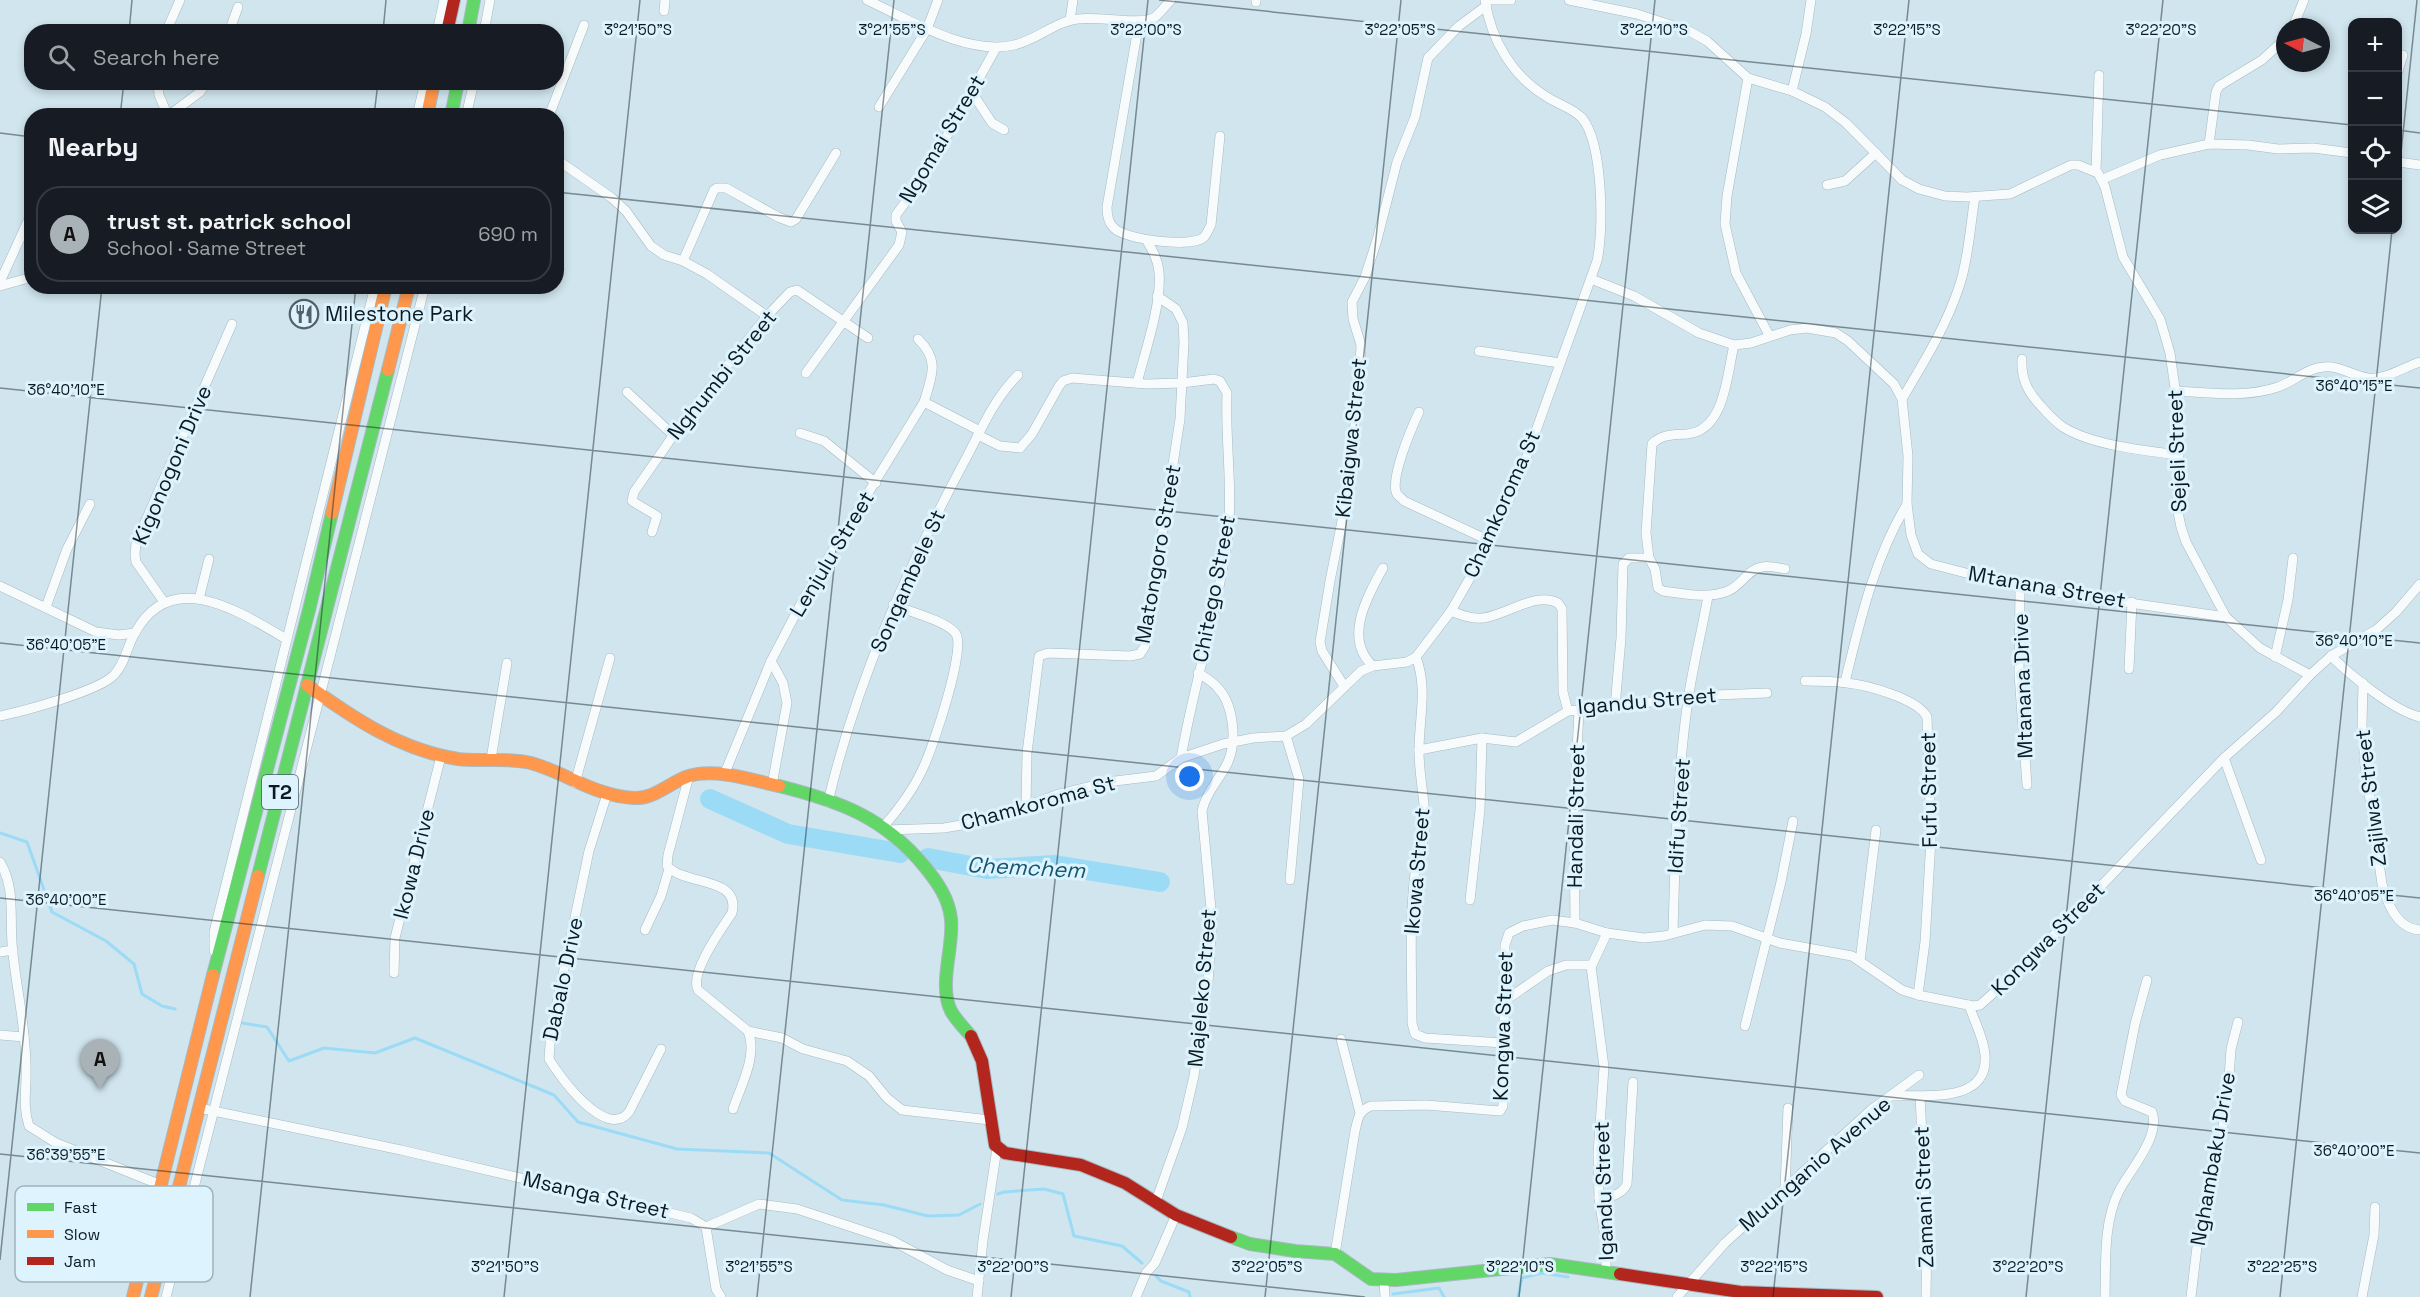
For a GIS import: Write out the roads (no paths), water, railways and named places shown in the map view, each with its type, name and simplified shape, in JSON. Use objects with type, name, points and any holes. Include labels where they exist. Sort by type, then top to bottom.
[{"type":"main road","points":[[449,24],[454,0]]},
{"type":"main road","points":[[470,24],[474,0]]},
{"type":"main road","points":[[428,108],[432,90]]},
{"type":"main road","points":[[453,108],[456,90]]},
{"type":"main road","name":"T2","points":[[161,1185],[273,749],[384,294]]},
{"type":"main road","name":"T2","points":[[179,1186],[407,294]]},
{"type":"main road","points":[[307,685],[349,715],[379,731],[405,744],[441,756],[460,760],[491,759],[528,762],[575,783],[607,794],[634,798],[647,798],[689,776],[700,774],[724,776],[772,785],[828,802],[865,816],[885,829],[911,852],[935,880],[948,903],[951,937],[947,986],[949,1005],[953,1014],[969,1031],[977,1045],[984,1065],[990,1120],[997,1148],[1008,1154],[1081,1165],[1125,1182],[1176,1215],[1212,1231],[1250,1244],[1335,1254],[1371,1279],[1384,1281],[1550,1264],[1690,1283],[1722,1293],[1877,1297]]},
{"type":"main road","points":[[273,749],[290,753]]},
{"type":"main road","points":[[251,835],[267,842]]},
{"type":"main road","name":"T2","points":[[151,1297],[155,1282]]},
{"type":"street","points":[[170,24],[180,0]]},
{"type":"street","points":[[439,24],[444,0]]},
{"type":"street","points":[[486,24],[490,0]]},
{"type":"street","points":[[664,11],[665,0]]},
{"type":"street","points":[[867,0],[927,29],[962,41],[996,48],[1016,45],[1038,37],[1070,20],[1102,18],[1139,22],[1154,17],[1171,0]]},
{"type":"street","points":[[879,107],[927,29],[938,0]]},
{"type":"street","points":[[1070,20],[1073,0]]},
{"type":"street","points":[[1486,2],[1511,0]]},
{"type":"street","points":[[1569,0],[1637,14],[1689,31],[1707,41],[1748,78],[1792,92],[1825,107],[1846,123],[1896,175],[1911,186],[1945,196],[1975,197],[2010,194],[2071,165],[2078,165],[2096,172],[2103,179],[2160,155],[2209,144],[2248,145],[2278,150],[2313,148],[2348,152]]},
{"type":"street","points":[[1792,92],[1806,34],[1811,0]]},
{"type":"street","points":[[2297,18],[2304,0]]},
{"type":"street","name":"Chamkoroma St","points":[[885,829],[957,826],[1002,815],[1026,804],[1107,782],[1149,778],[1161,773],[1181,758],[1234,741],[1286,736],[1306,724],[1361,671],[1372,666],[1407,662],[1416,657],[1451,611],[1490,541],[1519,478],[1591,279],[1597,261],[1601,233],[1594,142],[1588,126],[1575,112],[1538,91],[1508,63],[1498,44],[1486,2]]},
{"type":"street","name":"Kibaigwa Street","points":[[1344,686],[1322,651],[1320,642],[1348,491],[1360,374],[1361,345],[1353,319],[1352,302],[1365,277],[1377,240],[1397,162],[1415,117],[1428,58],[1486,2]]},
{"type":"street","points":[[232,24],[238,7]]},
{"type":"street","points":[[1139,22],[1107,207],[1108,218],[1113,228],[1123,235],[1147,241],[1197,241],[1205,237],[1211,225],[1220,136]]},
{"type":"street","points":[[564,77],[584,25]]},
{"type":"street","points":[[2209,144],[2216,92],[2219,86],[2262,60],[2276,47]]},
{"type":"street","name":"Ngomai Street","points":[[806,373],[899,245],[902,232],[896,221],[896,215],[925,176],[996,48]]},
{"type":"street","points":[[2096,172],[2099,75]]},
{"type":"street","points":[[1748,78],[1727,196],[1725,224],[1736,273],[1769,335]]},
{"type":"street","points":[[159,90],[165,108]]},
{"type":"street","points":[[179,108],[201,90]]},
{"type":"street","points":[[419,108],[423,90]]},
{"type":"street","points":[[468,108],[472,90]]},
{"type":"street","points":[[552,108],[559,90]]},
{"type":"street","points":[[971,91],[992,123],[1004,130]]},
{"type":"street","points":[[683,261],[714,190],[726,189],[778,218],[791,222],[796,219],[836,153]]},
{"type":"street","points":[[1827,184],[1845,181],[1876,153]]},
{"type":"street","points":[[2402,163],[2420,165]]},
{"type":"street","points":[[564,165],[611,197],[626,211],[651,246],[664,255],[683,261],[707,274],[767,316]]},
{"type":"street","name":"Sejeli Street","points":[[2103,179],[2123,257],[2157,313],[2163,328],[2177,391],[2179,455],[2177,507],[2181,527],[2195,560],[2226,617],[2260,648],[2310,675]]},
{"type":"street","points":[[1902,399],[1940,335],[1953,303],[1966,257],[1975,197]]},
{"type":"street","points":[[0,284],[24,230]]},
{"type":"street","points":[[1137,383],[1157,296],[1159,270],[1155,255],[1147,241]]},
{"type":"street","points":[[0,284],[24,279]]},
{"type":"street","points":[[1591,279],[1634,296],[1699,333],[1734,345],[1751,343],[1769,335],[1807,328],[1836,333],[1848,341],[1894,384],[1902,399]]},
{"type":"street","name":"Nghumbi Street","points":[[652,532],[657,516],[632,501],[632,497],[673,435],[767,316],[794,289],[868,338]]},
{"type":"street","points":[[214,977],[214,932],[373,294]]},
{"type":"street","points":[[195,1186],[423,294]]},
{"type":"street","points":[[1157,296],[1176,309],[1183,323],[1182,383]]},
{"type":"street","name":"Kigonogoni Drive","points":[[164,602],[136,562],[136,543],[232,324]]},
{"type":"street","name":"Lenjulu Street","points":[[724,776],[771,662],[806,594],[924,402],[933,373],[933,363],[925,346],[918,339]]},
{"type":"street","points":[[1734,345],[1719,408],[1710,425],[1695,434],[1672,434],[1659,438],[1651,445],[1646,533],[1649,558],[1655,569],[1658,588],[1663,591],[1707,596],[1728,591],[1741,584],[1762,566],[1785,569]]},
{"type":"street","points":[[1479,351],[1560,363]]},
{"type":"street","points":[[2022,359],[2022,370],[2028,388],[2053,420],[2064,427],[2088,438],[2134,449],[2179,455]]},
{"type":"street","points":[[2177,391],[2217,394],[2255,392],[2285,384],[2312,370],[2328,366],[2359,376],[2374,378],[2420,362]]},
{"type":"street","name":"Songambele St","points":[[828,802],[848,727],[893,605],[917,553],[1000,393],[1018,375]]},
{"type":"street","name":"Chitego Street","points":[[979,433],[1000,446],[1020,448],[1032,434],[1059,386],[1068,379],[1137,383],[1182,383],[1217,379],[1222,383],[1227,393],[1228,532],[1218,593],[1198,673],[1181,758]]},
{"type":"street","name":"Matongoro Street","points":[[1026,804],[1027,753],[1039,656],[1048,653],[1071,653],[1130,656],[1143,651],[1180,419],[1182,383]]},
{"type":"street","points":[[627,392],[673,435]]},
{"type":"street","name":"Mtanana Street","points":[[1902,399],[1908,456],[1907,504],[1913,544],[1922,559],[1937,566],[2020,587],[2226,617]]},
{"type":"street","points":[[924,402],[979,433]]},
{"type":"street","points":[[1419,412],[1395,483],[1396,493],[1404,501],[1490,541]]},
{"type":"street","points":[[800,433],[824,441],[876,483]]},
{"type":"street","points":[[46,607],[67,549],[90,504]]},
{"type":"street","points":[[1845,682],[1875,572],[1893,528],[1907,504]]},
{"type":"street","points":[[1615,707],[1621,638],[1623,564],[1629,558],[1649,558]]},
{"type":"street","points":[[2275,657],[2288,600],[2293,558]]},
{"type":"street","points":[[199,599],[209,560]]},
{"type":"street","points":[[1372,666],[1360,651],[1359,629],[1370,593],[1383,568]]},
{"type":"street","name":"Kongwa Street","points":[[1360,1113],[1371,1106],[1405,1105],[1500,1111],[1503,1106],[1506,1000],[1504,954],[1509,933],[1523,926],[1552,920],[1575,923],[1607,933],[1644,938],[1705,925],[1732,926],[1795,946],[1835,951],[1860,961],[1891,984],[1918,995],[1969,1005],[1984,1003],[2027,963],[2224,758],[2276,712],[2310,675],[2331,656],[2376,630],[2396,612],[2420,584]]},
{"type":"street","points":[[0,586],[96,632],[119,635],[135,633]]},
{"type":"street","name":"Mtanana Drive","points":[[2020,587],[2019,674],[2027,785]]},
{"type":"street","name":"Idifu Street","points":[[1673,933],[1675,855],[1688,698],[1707,596]]},
{"type":"street","name":"Igandu Street","points":[[1451,611],[1473,618],[1485,618],[1543,598],[1558,603],[1562,609],[1563,692],[1568,711],[1688,698],[1767,693]]},
{"type":"street","points":[[0,716],[48,704],[105,682],[115,675],[129,642],[140,625],[164,602],[177,599],[199,599],[246,615],[286,639]]},
{"type":"street","points":[[2128,669],[2132,602]]},
{"type":"street","points":[[885,829],[924,766],[954,672],[959,648],[958,638],[950,627],[893,605]]},
{"type":"street","points":[[2331,656],[2346,672],[2407,713],[2420,717]]},
{"type":"street","name":"Ikowa Street","points":[[1416,657],[1422,673],[1423,699],[1419,750],[1425,830],[1415,871],[1411,945],[1412,1023],[1415,1034],[1425,1038],[1503,1043]]},
{"type":"street","points":[[575,783],[610,658]]},
{"type":"street","points":[[771,662],[783,683],[787,703],[772,785]]},
{"type":"street","points":[[491,759],[507,663]]},
{"type":"street","points":[[1198,673],[1220,690],[1229,714],[1234,741]]},
{"type":"street","name":"Fufu Street","points":[[1805,681],[1845,682],[1872,688],[1916,704],[1922,708],[1927,717],[1931,840],[1925,942],[1918,995]]},
{"type":"street","name":"Zajilwa Street","points":[[2363,683],[2362,726],[2365,764],[2382,884],[2387,903],[2398,918],[2406,927],[2420,930]]},
{"type":"street","name":"Handali Street","points":[[1575,923],[1574,814],[1579,710]]},
{"type":"street","points":[[1419,750],[1482,738],[1510,742],[1522,740],[1568,711]]},
{"type":"street","points":[[1286,736],[1299,779],[1290,880]]},
{"type":"street","points":[[1470,900],[1480,810],[1482,738]]},
{"type":"street","name":"Majeleko Street","points":[[1156,1201],[1182,1128],[1194,1076],[1208,983],[1212,920],[1202,811],[1206,797],[1226,765],[1234,741]]},
{"type":"street","name":"Ikowa Drive","points":[[394,973],[395,938],[441,756]]},
{"type":"street","points":[[2224,758],[2261,860]]},
{"type":"street","points":[[689,776],[666,864],[669,869],[696,881],[721,887],[733,896],[732,913],[699,970],[696,986],[703,995],[748,1031],[782,1038],[809,1050],[847,1060],[869,1076],[892,1103],[906,1112],[990,1120]]},
{"type":"street","name":"Dabalo Drive","points":[[607,794],[590,851],[551,1031],[549,1059],[578,1097],[593,1110],[614,1120],[623,1119],[628,1112],[661,1049]]},
{"type":"street","points":[[1745,1026],[1781,882],[1793,821]]},
{"type":"street","points":[[1860,961],[1876,830]]},
{"type":"street","points":[[0,862],[10,885],[13,950],[24,1037],[25,1103],[29,1126],[56,1143],[161,1185]]},
{"type":"street","points":[[645,930],[661,896],[669,869]]},
{"type":"street","points":[[1506,1000],[1548,971],[1566,965],[1591,966],[1607,933]]},
{"type":"street","points":[[0,952],[13,950]]},
{"type":"street","name":"Igandu Street","points":[[1591,966],[1604,1067],[1598,1154],[1599,1198],[1606,1243],[1606,1273]]},
{"type":"street","points":[[2105,1297],[2110,1213],[2117,1195],[2154,1128],[2152,1112],[2125,1101],[2121,1095],[2135,1024],[2147,980]]},
{"type":"street","points":[[1891,1096],[1920,1097],[1962,1090],[1977,1082],[1983,1075],[1984,1047],[1969,1005]]},
{"type":"street","name":"Nghambaku Drive","points":[[2191,1297],[2199,1230],[2227,1106],[2232,1043],[2238,1022]]},
{"type":"street","points":[[733,1109],[751,1052],[751,1039],[748,1031]]},
{"type":"street","points":[[0,1035],[24,1037]]},
{"type":"street","points":[[1335,1254],[1360,1113],[1341,1039]]},
{"type":"street","name":"Muunganio Avenue","points":[[1677,1297],[1725,1243],[1785,1191],[1871,1110],[1919,1075]]},
{"type":"street","points":[[1599,1198],[1616,1195],[1624,1190],[1627,1184],[1632,1082]]},
{"type":"street","name":"Zamani Street","points":[[1920,1097],[1927,1232],[1926,1297]]},
{"type":"street","name":"Msanga Street","points":[[199,1108],[306,1129],[580,1190],[691,1218],[706,1227]]},
{"type":"street","points":[[1785,1191],[1788,1108]]},
{"type":"street","points":[[977,1297],[997,1148]]},
{"type":"street","points":[[721,1297],[716,1289],[706,1227],[759,1204],[798,1209],[891,1240],[947,1270],[979,1281]]},
{"type":"street","points":[[2362,1297],[2373,1235],[2375,1207]]},
{"type":"street","points":[[1136,1297],[1146,1273],[1155,1263],[1176,1215]]},
{"type":"street","points":[[1384,1281],[1384,1297]]},
{"type":"street","points":[[166,1297],[170,1282]]},
{"type":"waterway","points":[[710,799],[788,834],[900,853]]},
{"type":"waterway","points":[[0,833],[27,842],[52,912],[106,941],[134,964],[142,994],[162,1006],[175,1009]]},
{"type":"waterway","name":"Chemchem","points":[[928,858],[987,869],[1055,865],[1160,882]]},
{"type":"waterway","points":[[242,1023],[267,1027],[289,1061],[324,1048],[375,1053],[415,1038],[554,1095],[578,1122],[677,1149],[769,1153],[842,1200],[884,1205],[928,1216],[959,1215],[980,1204]]},
{"type":"waterway","points":[[998,1194],[1044,1189],[1063,1194],[1074,1236],[1122,1246],[1142,1263]]},
{"type":"waterway","points":[[1518,1297],[1522,1278],[1542,1273],[1568,1277]]},
{"type":"waterway","points":[[1156,1276],[1161,1281],[1189,1292],[1190,1297]]},
{"type":"waterway","points":[[1393,1294],[1439,1288],[1444,1297]]},
{"type":"place","name":"Milestone Park","points":[[304,314]]},
{"type":"place","name":"trust st. patrick school","points":[[100,1089]]}]
